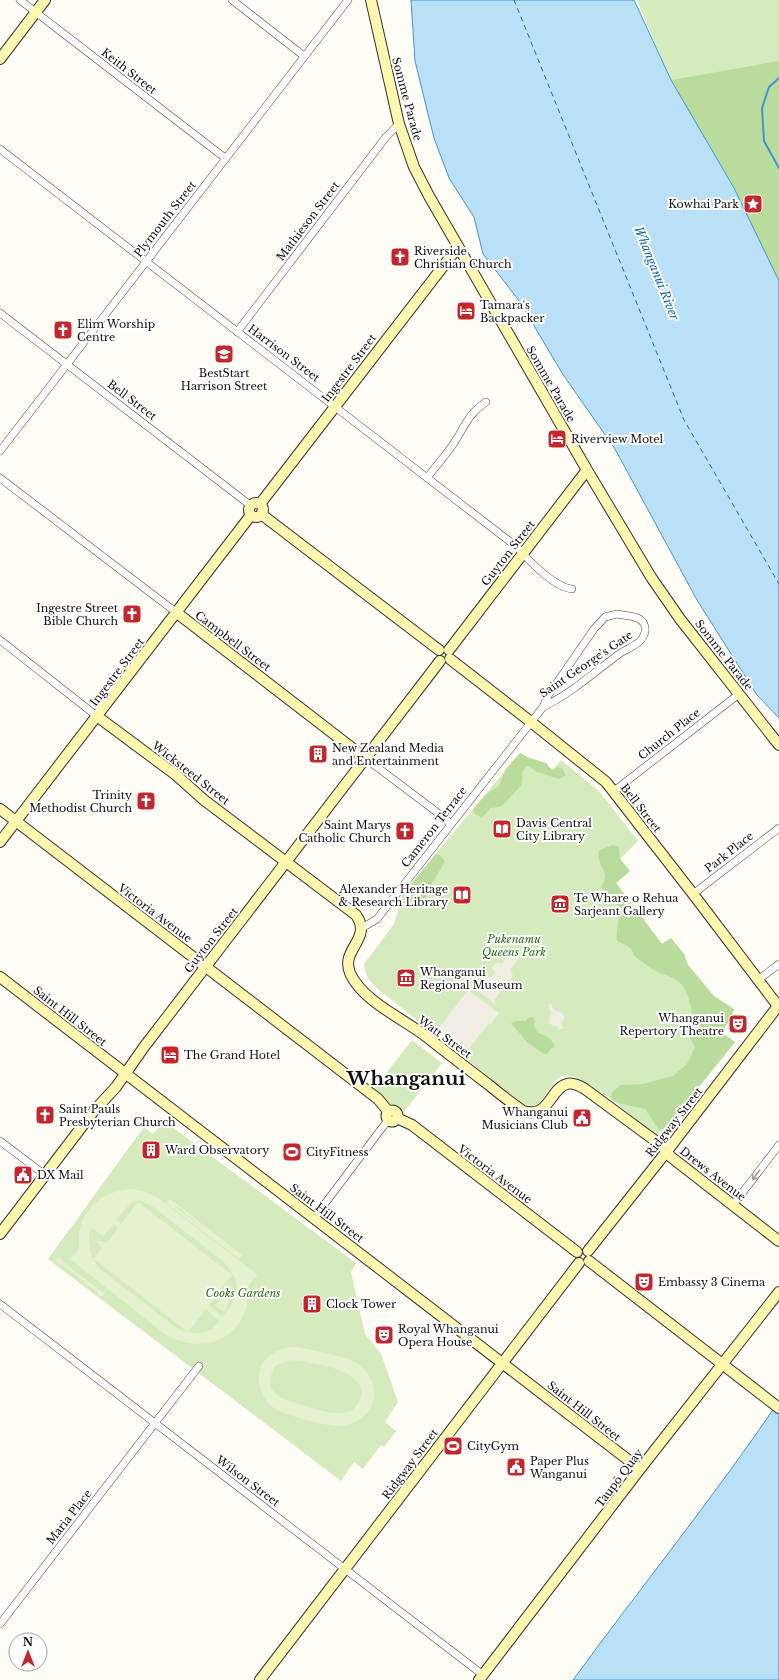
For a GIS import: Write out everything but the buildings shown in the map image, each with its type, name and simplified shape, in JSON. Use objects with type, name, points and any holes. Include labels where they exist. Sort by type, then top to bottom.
[{"type":"street","name":"Keith Street","points":[[20,0],[225,158]]},
{"type":"street","points":[[0,59],[45,0]]},
{"type":"street","points":[[232,0],[304,56]]},
{"type":"street","name":"Plymouth Street","points":[[0,451],[348,0]]},
{"type":"street","name":"Somme Parade","points":[[371,0],[399,124],[414,167],[429,196],[587,470],[670,604],[779,745]]},
{"type":"street","name":"Mathieson Street","points":[[237,332],[382,142],[399,124]]},
{"type":"street","name":"Harrison Street","points":[[0,149],[335,406],[517,548],[528,560],[562,586],[572,589]]},
{"type":"street","name":"Ingestre Street","points":[[0,842],[458,246]]},
{"type":"street","name":"Bell Street","points":[[0,313],[531,722],[595,773],[614,791],[778,1007]]},
{"type":"street","points":[[427,478],[453,444],[466,420],[475,409],[486,402]]},
{"type":"street","name":"Guyton Street","points":[[2,1228],[45,1176],[93,1112],[116,1087],[206,966],[587,470]]},
{"type":"street","name":"Campbell Street","points":[[0,478],[446,819],[450,825]]},
{"type":"street","name":"Saint George's Gate","points":[[531,722],[543,707],[548,694],[602,619],[608,615],[617,614],[639,619],[644,624],[644,635],[636,645],[622,652],[557,700],[543,707]]},
{"type":"street","name":"Wicksteed Street","points":[[0,640],[176,775],[204,800],[356,915],[362,928]]},
{"type":"street","name":"Church Place","points":[[614,791],[739,694]]},
{"type":"street","name":"Cameron Terrace","points":[[362,928],[377,919],[531,722]]},
{"type":"street","name":"Victoria Avenue","points":[[0,809],[378,1099],[391,1116],[412,1125],[578,1258]]},
{"type":"street","name":"Park Place","points":[[693,894],[779,828]]},
{"type":"street","name":"Watt Street","points":[[362,928],[360,936],[348,957],[348,967],[354,980],[363,991],[402,1022],[425,1035],[517,1107],[529,1112],[538,1111]]},
{"type":"street","points":[[758,980],[779,964]]},
{"type":"street","name":"Saint Hill Street","points":[[0,976],[125,1074],[503,1362],[640,1469]]},
{"type":"street","name":"Ridgway Street","points":[[588,1251],[778,1007]]},
{"type":"street","name":"Drews Avenue","points":[[538,1111],[544,1107],[562,1087],[567,1084],[579,1085],[594,1094],[661,1145],[670,1157],[779,1241]]},
{"type":"street","points":[[314,1218],[391,1116]]},
{"type":"street","points":[[0,1141],[45,1176]]},
{"type":"street","points":[[733,1205],[779,1145]]},
{"type":"street","points":[[582,1249],[588,1251],[591,1256],[589,1261],[584,1264],[578,1258],[582,1249]]},
{"type":"street","name":"Ridgway Street","points":[[260,1680],[503,1362],[578,1258]]},
{"type":"street","points":[[589,1261],[779,1408]]},
{"type":"street","name":"Taupō Quay","points":[[481,1678],[640,1469],[779,1292]]},
{"type":"street","name":"Wilson Street","points":[[0,1304],[345,1569],[481,1678]]},
{"type":"street","name":"Maria Place","points":[[0,1624],[199,1366]]},
{"type":"green space","name":"Kowhai Park","points":[[637,0],[779,0],[779,312],[682,109]]},
{"type":"green space","points":[[779,61],[779,281],[734,188],[671,80]]},
{"type":"green space","name":"Pukenamu Queens Park","points":[[520,753],[529,758],[546,763],[553,770],[561,760],[599,791],[638,841],[620,859],[630,871],[616,883],[662,944],[671,938],[684,954],[688,965],[714,996],[734,1009],[732,1014],[733,1016],[721,1032],[735,1042],[658,1138],[611,1099],[575,1077],[563,1076],[558,1078],[538,1104],[531,1106],[523,1104],[379,990],[367,975],[364,964],[394,924],[402,896]]},
{"type":"green space","points":[[520,753],[529,758],[546,763],[553,770],[556,767],[562,768],[566,775],[559,779],[537,772],[528,766],[523,772],[521,785],[502,806],[490,808],[486,814],[481,817],[475,814],[473,810],[485,795],[499,786],[505,770]]},
{"type":"green space","points":[[613,845],[619,847],[620,859],[630,871],[616,883],[662,944],[671,938],[684,954],[688,965],[714,996],[734,1009],[732,1014],[733,1016],[721,1032],[735,1042],[666,1128],[659,1130],[645,1109],[622,1104],[611,1099],[612,1092],[621,1085],[643,1084],[673,1076],[687,1064],[695,1047],[690,1038],[691,1029],[689,1023],[692,1016],[691,1009],[687,993],[678,981],[652,969],[635,956],[630,948],[617,941],[619,915],[617,904],[614,898],[601,887],[605,876],[599,858],[599,850]]},
{"type":"green space","points":[[436,854],[441,856],[445,862],[429,888],[427,897],[414,908],[408,905],[402,896]]},
{"type":"green space","points":[[533,1017],[537,1032],[550,1039],[555,1047],[552,1048],[547,1054],[544,1054],[527,1042],[511,1023],[515,1021],[526,1021],[528,1018]]},
{"type":"green space","points":[[412,1040],[442,1063],[403,1113],[373,1090]]},
{"type":"green space","name":"Cooks Gardens","points":[[164,1121],[356,1263],[351,1272],[365,1334],[381,1354],[398,1402],[385,1422],[396,1431],[384,1447],[381,1445],[363,1469],[354,1462],[341,1481],[48,1259],[144,1127],[153,1134]]},
{"type":"green space","points":[[132,1189],[147,1192],[158,1198],[258,1275],[248,1287],[248,1301],[244,1314],[238,1325],[230,1333],[210,1343],[199,1344],[187,1343],[165,1334],[70,1259],[79,1249],[79,1231],[87,1212],[99,1200],[114,1192]],"holes":[[[133,1200],[141,1201],[155,1208],[224,1262],[235,1277],[237,1290],[232,1303],[222,1317],[209,1305],[232,1275],[138,1202],[121,1224],[116,1220]],[[114,1224],[118,1228],[107,1243],[95,1240],[102,1248],[94,1259],[188,1332],[178,1329],[100,1269],[92,1257],[90,1251],[89,1236],[91,1227],[103,1236]],[[206,1309],[219,1321],[215,1326],[206,1332],[188,1332]]]},
{"type":"green space","points":[[170,1199],[242,1255],[239,1259],[166,1203]],"holes":[[[175,1205],[216,1238],[174,1206]]]},
{"type":"green space","points":[[59,1257],[63,1260],[63,1262],[105,1293],[102,1297],[61,1264],[60,1265],[55,1261]]},
{"type":"green space","points":[[232,1291],[225,1312],[214,1305]]},
{"type":"green space","points":[[289,1347],[297,1347],[344,1358],[356,1363],[365,1371],[371,1380],[374,1390],[373,1400],[363,1417],[353,1423],[335,1426],[307,1420],[274,1408],[264,1398],[261,1391],[259,1384],[260,1370],[262,1364],[269,1356],[277,1351]],"holes":[[[291,1360],[325,1366],[350,1375],[358,1382],[361,1391],[359,1402],[356,1407],[345,1413],[327,1412],[283,1399],[278,1396],[271,1388],[271,1375],[276,1365]]]},
{"type":"shaded area","points":[[513,950],[521,956],[510,970],[513,975],[511,979],[508,981],[503,980],[500,984],[501,991],[494,1000],[496,1002],[494,1003],[474,988],[475,985],[477,986],[484,978],[492,977],[495,973],[492,968],[494,964],[498,962],[502,964]]},
{"type":"shaded area","points":[[468,990],[499,1013],[491,1024],[489,1023],[467,1051],[468,1053],[465,1057],[435,1033]]},
{"type":"shaded area","points":[[551,1004],[554,1010],[561,1012],[565,1017],[561,1025],[564,1028],[558,1030],[558,1027],[549,1023],[551,1012],[548,1005]]},
{"type":"water","name":"Whanganui River","points":[[411,0],[634,0],[671,80],[734,188],[779,281],[779,718],[757,695],[697,600],[615,449],[562,373],[520,302],[483,254],[474,217],[449,178],[434,138],[415,61]]},
{"type":"water","points":[[779,1401],[779,1680],[573,1680],[703,1507]]},
{"type":"waterway","points":[[779,78],[769,87],[762,108],[764,141],[779,168]]},
{"type":"ferry route","points":[[514,0],[684,420],[779,584]]},
{"type":"place","name":"Kowhai Park","points":[[753,204]]},
{"type":"place","name":"Riverside Christian Church","points":[[400,257]]},
{"type":"place","name":"Tamara's Backpacker","points":[[466,311]]},
{"type":"place","name":"Elim Worship Centre","points":[[63,330]]},
{"type":"place","name":"BestStart Harrison Street","points":[[224,354]]},
{"type":"place","name":"Riverview Motel","points":[[557,439]]},
{"type":"place","name":"Ingestre Street Bible Church","points":[[132,614]]},
{"type":"place","name":"New Zealand Media and Entertainment","points":[[318,754]]},
{"type":"place","name":"Trinity Methodist Church","points":[[146,801]]},
{"type":"place","name":"Davis Central City Library","points":[[502,829]]},
{"type":"place","name":"Saint Marys Catholic Church","points":[[405,831]]},
{"type":"place","name":"Alexander Heritage & Research Library","points":[[462,895]]},
{"type":"place","name":"Te Whare o Rehua Sarjeant Gallery","points":[[560,904]]},
{"type":"place","name":"Whanganui Regional Museum","points":[[406,978]]},
{"type":"place","name":"Whanganui Repertory Theatre","points":[[738,1024]]},
{"type":"place","name":"The Grand Hotel","points":[[170,1055]]},
{"type":"place","name":"Saint Pauls Presbyterian Church","points":[[45,1115]]},
{"type":"place","name":"Whanganui Musicians Club","points":[[582,1118]]},
{"type":"place","name":"Ward Observatory","points":[[151,1150]]},
{"type":"place","name":"CityFitness","points":[[292,1152]]},
{"type":"place","name":"DX Mail","points":[[23,1175]]},
{"type":"place","name":"Embassy 3 Cinema","points":[[644,1282]]},
{"type":"place","name":"Clock Tower","points":[[312,1304]]},
{"type":"place","name":"Royal Whanganui Opera House","points":[[384,1335]]},
{"type":"place","name":"CityGym","points":[[453,1446]]},
{"type":"place","name":"Paper Plus Wanganui","points":[[516,1467]]},
{"type":"district","name":"Whanganui","points":[[406,1078]]}]
